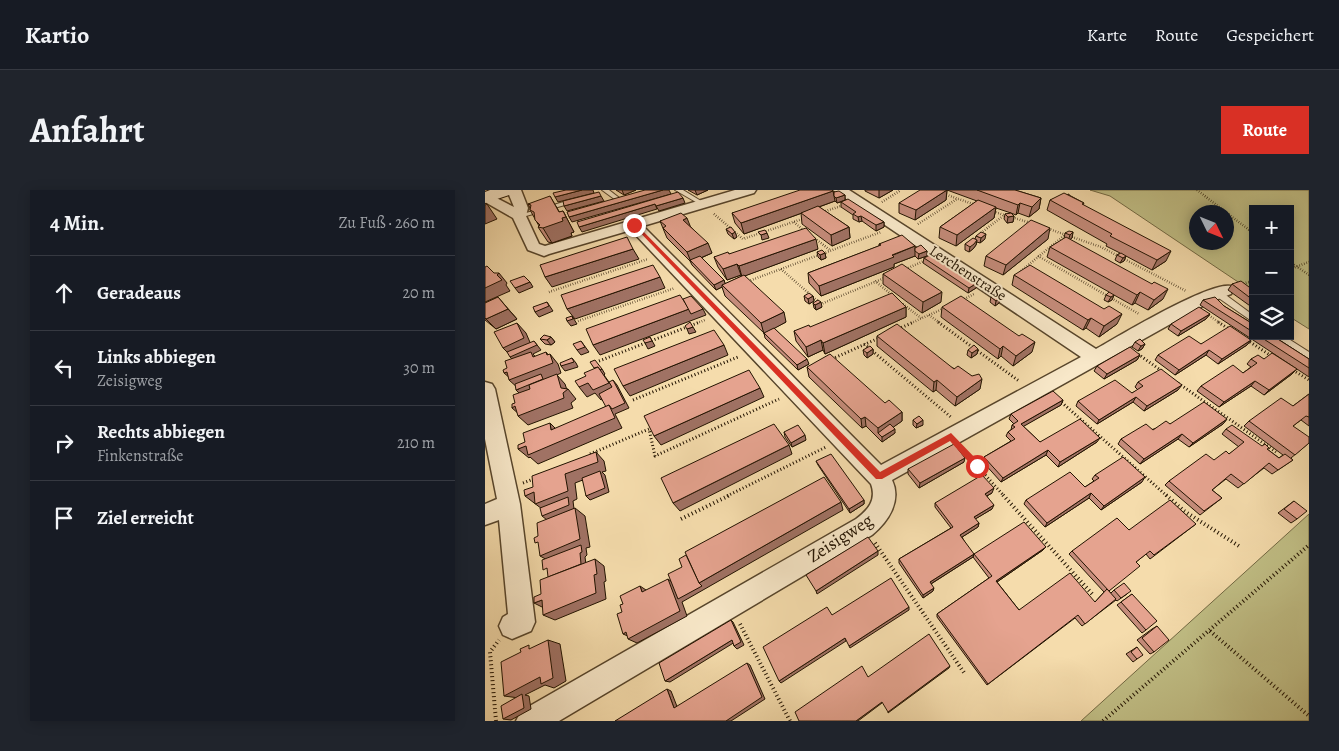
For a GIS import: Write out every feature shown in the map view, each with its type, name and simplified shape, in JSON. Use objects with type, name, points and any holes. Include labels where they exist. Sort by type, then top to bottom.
[{"type":"main road","points":[[486,197],[506,190]]},
{"type":"street","points":[[514,190],[521,208],[519,216]]},
{"type":"street","points":[[486,197],[519,216],[533,247],[544,252],[749,190]]},
{"type":"street","name":"Lerchenstraße","points":[[840,190],[1095,357]]},
{"type":"street","points":[[634,225],[879,477],[1037,388],[1209,296]]},
{"type":"street","points":[[485,389],[507,498],[522,622],[511,626]]},
{"type":"street","name":"Zeisigweg","points":[[531,721],[864,527],[873,520],[883,503],[885,489],[879,477]]},
{"type":"street","points":[[485,515],[507,498]]},
{"type":"lane","points":[[605,190],[619,200]]},
{"type":"lane","points":[[678,192],[703,204]]},
{"type":"lane","points":[[609,203],[628,198]]},
{"type":"lane","points":[[519,216],[578,200]]},
{"type":"lane","points":[[581,220],[618,210]]},
{"type":"lane","points":[[1209,296],[1249,317]]},
{"type":"lane","points":[[1284,340],[1309,356]]},
{"type":"path","points":[[870,210],[901,190]]},
{"type":"path","points":[[1197,190],[1249,230]]},
{"type":"path","points":[[942,193],[976,205]]},
{"type":"path","points":[[739,285],[830,251],[900,229],[957,198]]},
{"type":"path","points":[[821,213],[855,200]]},
{"type":"path","points":[[703,204],[743,239],[812,216]]},
{"type":"path","points":[[985,209],[1033,224]]},
{"type":"path","points":[[974,239],[1004,216]]},
{"type":"path","points":[[793,222],[830,251]]},
{"type":"path","points":[[1041,226],[1066,233],[1101,247],[1209,296],[1232,330]]},
{"type":"path","points":[[955,303],[992,290],[1066,233]]},
{"type":"path","points":[[549,292],[663,254]]},
{"type":"path","points":[[903,270],[938,254]]},
{"type":"path","points":[[1038,256],[1156,324]]},
{"type":"path","points":[[1296,266],[1309,262]]},
{"type":"path","points":[[1296,266],[1309,275]]},
{"type":"path","points":[[781,269],[821,304],[894,274]]},
{"type":"path","points":[[875,282],[921,318]]},
{"type":"path","points":[[578,321],[690,283]]},
{"type":"path","points":[[897,329],[947,307]]},
{"type":"path","points":[[599,361],[722,314]]},
{"type":"path","points":[[929,315],[1037,388],[1184,511],[1239,546]]},
{"type":"path","points":[[1240,336],[1278,360]]},
{"type":"path","points":[[829,360],[881,337]]},
{"type":"path","points":[[1122,342],[1276,452]]},
{"type":"path","points":[[865,344],[958,433],[1094,596]]},
{"type":"path","points":[[633,400],[755,350]]},
{"type":"path","points":[[1286,365],[1309,380]]},
{"type":"path","points":[[586,456],[649,429],[655,456],[795,392]]},
{"type":"path","points":[[681,519],[842,438]]},
{"type":"path","points":[[507,498],[542,475]]},
{"type":"path","points":[[864,527],[965,674]]},
{"type":"path","points":[[1103,721],[1309,545]]},
{"type":"path","points":[[730,606],[790,721]]},
{"type":"path","points":[[497,721],[490,652],[511,626]]},
{"type":"path","points":[[1210,631],[1309,716]]},
{"type":"shaded area","points":[[1090,190],[1309,190],[1309,329],[1294,320],[1294,205],[1249,205],[1249,289],[1190,250],[1234,250],[1234,205],[1189,205],[1189,249],[1110,196]]},
{"type":"shaded area","points":[[1309,514],[1309,721],[1081,721]]},
{"type":"building","points":[[566,190],[582,190],[555,197],[553,193]]},
{"type":"building","points":[[645,190],[663,190],[569,217],[567,212]]},
{"type":"building","points":[[800,190],[833,191],[741,223],[732,213]]},
{"type":"building","points":[[920,190],[947,190],[916,210],[899,203]]},
{"type":"building","points":[[977,190],[1015,190],[1041,198],[1032,207],[1020,203],[1018,205]]},
{"type":"building","points":[[839,191],[845,195],[836,198],[834,192]]},
{"type":"building","points":[[599,192],[601,196],[564,206],[563,201]]},
{"type":"building","points":[[678,192],[683,198],[656,206],[655,204],[579,227],[577,222]]},
{"type":"building","points":[[1064,193],[1171,251],[1157,260],[1110,236],[1112,234],[1050,200]]},
{"type":"building","points":[[550,196],[559,212],[563,211],[566,217],[562,218],[563,221],[543,228],[538,227],[540,225],[535,220],[534,212],[530,210],[531,205],[528,204]]},
{"type":"building","points":[[848,199],[884,222],[876,225],[861,216],[858,217],[853,214],[856,212],[841,202]]},
{"type":"building","points":[[978,200],[996,207],[957,235],[940,227]]},
{"type":"building","points":[[818,206],[849,227],[831,235],[801,213]]},
{"type":"building","points":[[681,213],[687,218],[683,220],[708,243],[687,252],[663,228],[666,226],[660,221]]},
{"type":"building","points":[[1011,213],[1014,216],[1008,217],[1005,214]]},
{"type":"building","points":[[1031,220],[1050,228],[1006,265],[986,256]]},
{"type":"building","points":[[731,227],[735,232],[732,234],[726,229]]},
{"type":"building","points":[[806,228],[816,239],[739,266],[737,264],[723,269],[714,257],[728,252],[729,254]]},
{"type":"building","points":[[765,230],[767,233],[761,235],[758,232]]},
{"type":"building","points":[[981,232],[986,234],[981,238],[976,236]]},
{"type":"building","points":[[1073,232],[1070,235],[1065,233]]},
{"type":"building","points":[[902,235],[915,246],[892,255],[894,257],[819,286],[808,273],[881,245],[879,244]]},
{"type":"building","points":[[627,237],[633,249],[545,277],[540,265]]},
{"type":"building","points":[[1066,237],[1152,284],[1154,282],[1168,289],[1154,300],[1140,292],[1137,295],[1050,247]]},
{"type":"building","points":[[973,238],[977,240],[970,247],[965,244]]},
{"type":"building","points":[[921,245],[927,251],[919,254],[915,251],[915,248]]},
{"type":"building","points":[[822,250],[825,253],[820,255],[817,252]]},
{"type":"building","points":[[1121,253],[1126,256],[1123,258],[1117,255]]},
{"type":"building","points":[[932,254],[977,283],[969,288],[924,258]]},
{"type":"building","points":[[700,256],[724,280],[714,285],[690,260]]},
{"type":"building","points":[[902,264],[942,292],[923,302],[883,274]]},
{"type":"building","points":[[653,265],[660,277],[567,309],[561,295]]},
{"type":"building","points":[[1030,265],[1104,309],[1109,306],[1122,314],[1104,326],[1091,318],[1088,320],[1014,275]]},
{"type":"building","points":[[487,266],[494,273],[499,273],[497,275],[502,280],[485,288],[485,267]]},
{"type":"building","points":[[744,275],[784,312],[761,323],[722,285]]},
{"type":"building","points":[[524,276],[530,282],[515,288],[510,281]]},
{"type":"building","points":[[1241,281],[1249,287],[1249,297],[1232,284]]},
{"type":"building","points":[[1109,292],[1114,295],[1111,297],[1106,295]]},
{"type":"building","points":[[809,293],[813,296],[808,299],[804,296]]},
{"type":"building","points":[[892,293],[906,307],[823,343],[821,340],[806,347],[794,331],[809,325],[810,327]]},
{"type":"building","points":[[680,295],[689,309],[593,345],[586,329]]},
{"type":"building","points":[[995,295],[1000,298],[996,301],[991,297]]},
{"type":"building","points":[[691,296],[703,309],[691,314],[683,299]]},
{"type":"building","points":[[961,296],[1019,336],[1022,334],[1035,342],[1016,356],[1003,346],[1000,349],[942,307]]},
{"type":"building","points":[[498,297],[508,309],[486,319],[485,303]]},
{"type":"building","points":[[1215,297],[1224,306],[1249,322],[1249,329],[1203,300]]},
{"type":"building","points":[[818,300],[821,302],[815,305],[813,303]]},
{"type":"building","points":[[547,302],[549,306],[535,312],[533,307]]},
{"type":"building","points":[[1199,307],[1210,314],[1181,331],[1171,324]]},
{"type":"building","points":[[572,316],[573,319],[567,321],[566,318]]},
{"type":"building","points":[[690,322],[693,327],[687,329],[685,326]]},
{"type":"building","points":[[517,323],[524,338],[503,348],[494,332]]},
{"type":"building","points":[[897,324],[954,369],[958,366],[972,376],[979,374],[982,379],[957,397],[937,380],[934,382],[877,336]]},
{"type":"building","points":[[1230,326],[1251,340],[1222,359],[1209,350],[1179,370],[1158,355],[1189,336],[1201,344]]},
{"type":"building","points":[[774,328],[807,359],[797,365],[764,333]]},
{"type":"building","points":[[714,330],[724,345],[623,386],[614,369]]},
{"type":"building","points":[[544,335],[551,337],[547,340],[540,339]]},
{"type":"building","points":[[650,337],[652,341],[645,343],[643,340]]},
{"type":"building","points":[[1140,339],[1145,344],[1141,346],[1135,342]]},
{"type":"building","points":[[1265,340],[1279,340],[1309,359],[1309,368]]},
{"type":"building","points":[[534,341],[537,345],[510,357],[507,352]]},
{"type":"building","points":[[581,341],[585,347],[577,350],[573,344]]},
{"type":"building","points":[[974,345],[978,349],[972,353],[968,350]]},
{"type":"building","points":[[870,346],[873,349],[867,353],[863,350]]},
{"type":"building","points":[[1130,347],[1140,355],[1107,374],[1097,366]]},
{"type":"building","points":[[531,352],[533,357],[546,352],[547,355],[550,354],[553,363],[509,380],[507,372],[504,373],[503,370],[507,368],[505,361]]},
{"type":"building","points":[[1272,353],[1297,369],[1269,390],[1255,381],[1224,402],[1201,386],[1233,365],[1243,373],[1257,363],[1251,359],[1258,355],[1264,359]]},
{"type":"building","points":[[830,354],[885,403],[889,400],[902,412],[878,428],[865,417],[861,419],[807,367]]},
{"type":"building","points":[[572,358],[574,362],[561,366],[560,363]]},
{"type":"building","points":[[595,360],[602,369],[594,368],[590,362]]},
{"type":"building","points":[[598,367],[609,383],[593,390],[588,383],[579,387],[575,381],[586,376],[584,373]]},
{"type":"building","points":[[1161,369],[1182,385],[1147,406],[1136,397],[1099,420],[1078,401],[1115,380],[1132,393],[1143,386],[1138,382]]},
{"type":"building","points":[[749,370],[760,388],[654,436],[644,416]]},
{"type":"building","points":[[541,374],[543,379],[516,390],[515,384]]},
{"type":"building","points":[[557,374],[561,388],[568,389],[563,393],[564,398],[518,416],[515,406],[512,408],[512,404],[515,403],[513,395],[530,389],[529,385]]},
{"type":"building","points":[[613,380],[625,403],[612,409],[609,405],[606,407],[599,394],[612,387],[609,382]]},
{"type":"building","points":[[1053,391],[1063,400],[1021,424],[1040,442],[1080,419],[1100,438],[1060,462],[1048,450],[1003,478],[984,457],[1015,439],[1008,432],[1015,427],[1012,425],[1018,421],[1011,414]]},
{"type":"building","points":[[1309,394],[1309,417],[1306,416],[1293,426],[1309,437],[1309,443],[1295,455],[1249,421],[1281,398],[1293,406]]},
{"type":"building","points":[[1204,402],[1227,419],[1193,443],[1182,434],[1144,459],[1121,439],[1146,424],[1153,430],[1166,421],[1170,424]]},
{"type":"building","points":[[609,405],[615,418],[528,455],[526,446],[518,449],[518,445],[525,442],[523,433],[550,423],[551,430]]},
{"type":"building","points":[[919,416],[923,420],[917,424],[913,420]]},
{"type":"building","points":[[774,424],[789,445],[673,503],[661,478]]},
{"type":"building","points":[[890,424],[895,429],[882,437],[878,433]]},
{"type":"building","points":[[798,425],[805,435],[791,443],[784,432]]},
{"type":"building","points":[[1232,425],[1262,446],[1265,444],[1269,448],[1267,449],[1279,458],[1285,454],[1293,460],[1278,470],[1269,463],[1244,484],[1231,474],[1212,490],[1222,498],[1204,511],[1169,481],[1206,454],[1214,460],[1226,451],[1229,454],[1244,442],[1226,429]]},
{"type":"building","points":[[954,444],[965,458],[920,483],[908,469]]},
{"type":"building","points":[[596,452],[598,462],[565,474],[568,491],[535,504],[534,492],[525,496],[524,490],[533,487],[532,476]]},
{"type":"building","points":[[831,454],[864,500],[849,509],[816,461]]},
{"type":"building","points":[[1123,457],[1145,477],[1104,506],[1091,493],[1047,523],[1026,500],[1070,472],[1085,487],[1099,478],[1095,475]]},
{"type":"building","points":[[600,471],[605,488],[586,496],[582,478]]},
{"type":"building","points":[[982,475],[994,488],[985,494],[994,505],[974,517],[979,523],[960,535],[974,554],[930,582],[934,588],[923,595],[899,559],[953,527],[935,503]]},
{"type":"building","points":[[824,477],[841,502],[699,583],[685,552]]},
{"type":"building","points":[[568,497],[569,505],[542,516],[540,508]]},
{"type":"building","points":[[1170,500],[1196,524],[1154,555],[1150,551],[1136,562],[1140,566],[1109,591],[1072,551],[1117,518],[1129,530]]},
{"type":"building","points":[[1294,501],[1307,511],[1297,519],[1284,509]]},
{"type":"building","points":[[575,508],[580,539],[540,556],[538,542],[535,543],[534,538],[538,536],[537,523]]},
{"type":"building","points":[[1024,522],[1046,547],[996,581],[1019,610],[1070,573],[1095,602],[1107,589],[1116,599],[1085,624],[1078,615],[988,684],[937,614],[992,576],[974,554]]},
{"type":"building","points":[[868,537],[878,551],[816,591],[806,575]]},
{"type":"building","points":[[581,545],[581,564],[548,577],[547,568],[543,570],[542,560]]},
{"type":"building","points":[[686,555],[702,586],[678,599],[668,574],[682,567],[679,559]]},
{"type":"building","points":[[595,559],[597,574],[594,575],[596,593],[543,615],[542,600],[534,603],[534,597],[541,594],[540,580]]},
{"type":"building","points":[[891,578],[909,607],[849,646],[845,638],[779,681],[763,647],[827,607],[832,615]]},
{"type":"building","points":[[668,579],[680,611],[628,639],[626,632],[623,634],[617,614],[622,612],[620,605],[623,604],[620,596],[640,586],[642,592]]},
{"type":"building","points":[[1124,583],[1131,591],[1121,598],[1114,590]]},
{"type":"building","points":[[1132,594],[1157,621],[1146,630],[1121,602]]},
{"type":"building","points":[[731,620],[741,642],[734,646],[732,640],[665,681],[659,663]]},
{"type":"building","points":[[1157,626],[1169,640],[1154,652],[1142,638]]},
{"type":"building","points":[[929,634],[950,666],[888,712],[882,702],[856,721],[799,721],[795,712],[862,666],[868,677]]},
{"type":"building","points":[[548,640],[553,678],[541,684],[540,677],[504,696],[501,662],[521,652],[520,649],[529,645],[529,649]]},
{"type":"building","points":[[1137,647],[1143,655],[1137,659],[1131,652]]},
{"type":"building","points":[[747,663],[762,697],[726,721],[615,721],[667,689],[674,708]]},
{"type":"building","points":[[522,694],[524,708],[503,719],[501,706]]},
{"type":"route","points":[[634,225],[879,477],[951,436],[977,466]]}]
